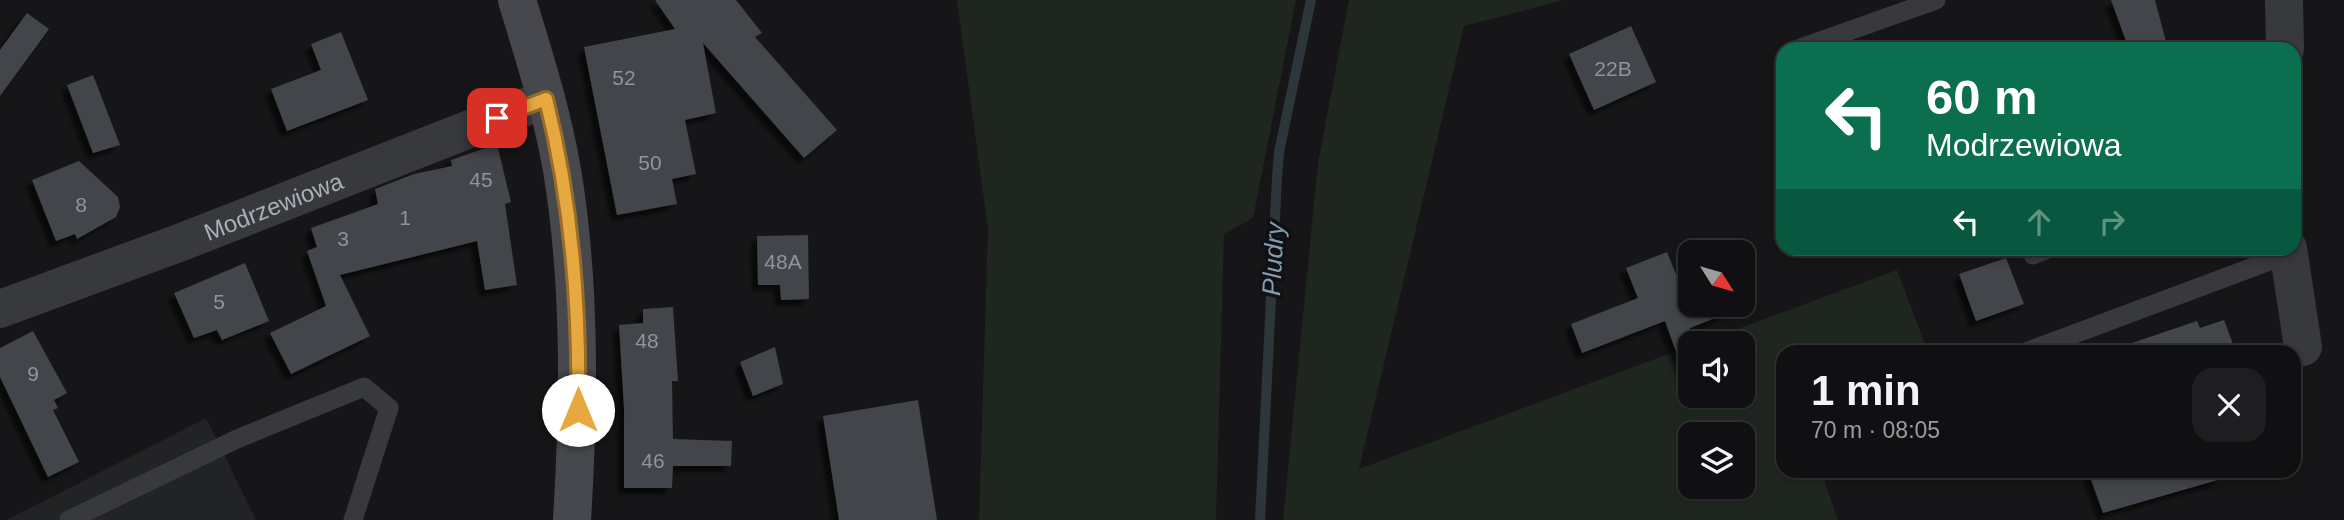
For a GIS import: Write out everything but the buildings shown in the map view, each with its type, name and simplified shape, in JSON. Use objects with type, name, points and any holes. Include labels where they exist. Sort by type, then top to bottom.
[{"type":"street","points":[[517,0],[546,99],[562,172],[576,324],[577,435],[572,520]]},
{"type":"street","points":[[2284,0],[2285,42]]},
{"type":"street","name":"Modrzewiowa","points":[[0,309],[179,243],[546,99]]},
{"type":"street","points":[[2289,256],[2303,347]]},
{"type":"lane","points":[[1818,42],[1937,0]]},
{"type":"lane","points":[[2044,345],[2275,256]]},
{"type":"lane","points":[[69,520],[237,439],[364,387],[389,408],[353,520]]},
{"type":"shaded area","points":[[957,0],[1296,0],[1253,218],[1224,234],[1216,520],[979,520],[988,229]]},
{"type":"shaded area","points":[[1349,0],[1564,0],[1464,26],[1359,469],[1678,350],[1678,408],[1755,408],[1755,331],[1732,331],[1897,270],[1925,345],[1776,345],[1776,478],[1823,478],[1838,520],[1283,520],[1318,163]]},
{"type":"shaded area","points":[[206,418],[256,520],[7,520]]},
{"type":"waterway","name":"Pludry","points":[[1260,520],[1279,152],[1311,0]]},
{"type":"route","points":[[497,118],[546,99],[562,172],[571,258],[578,410]]}]
